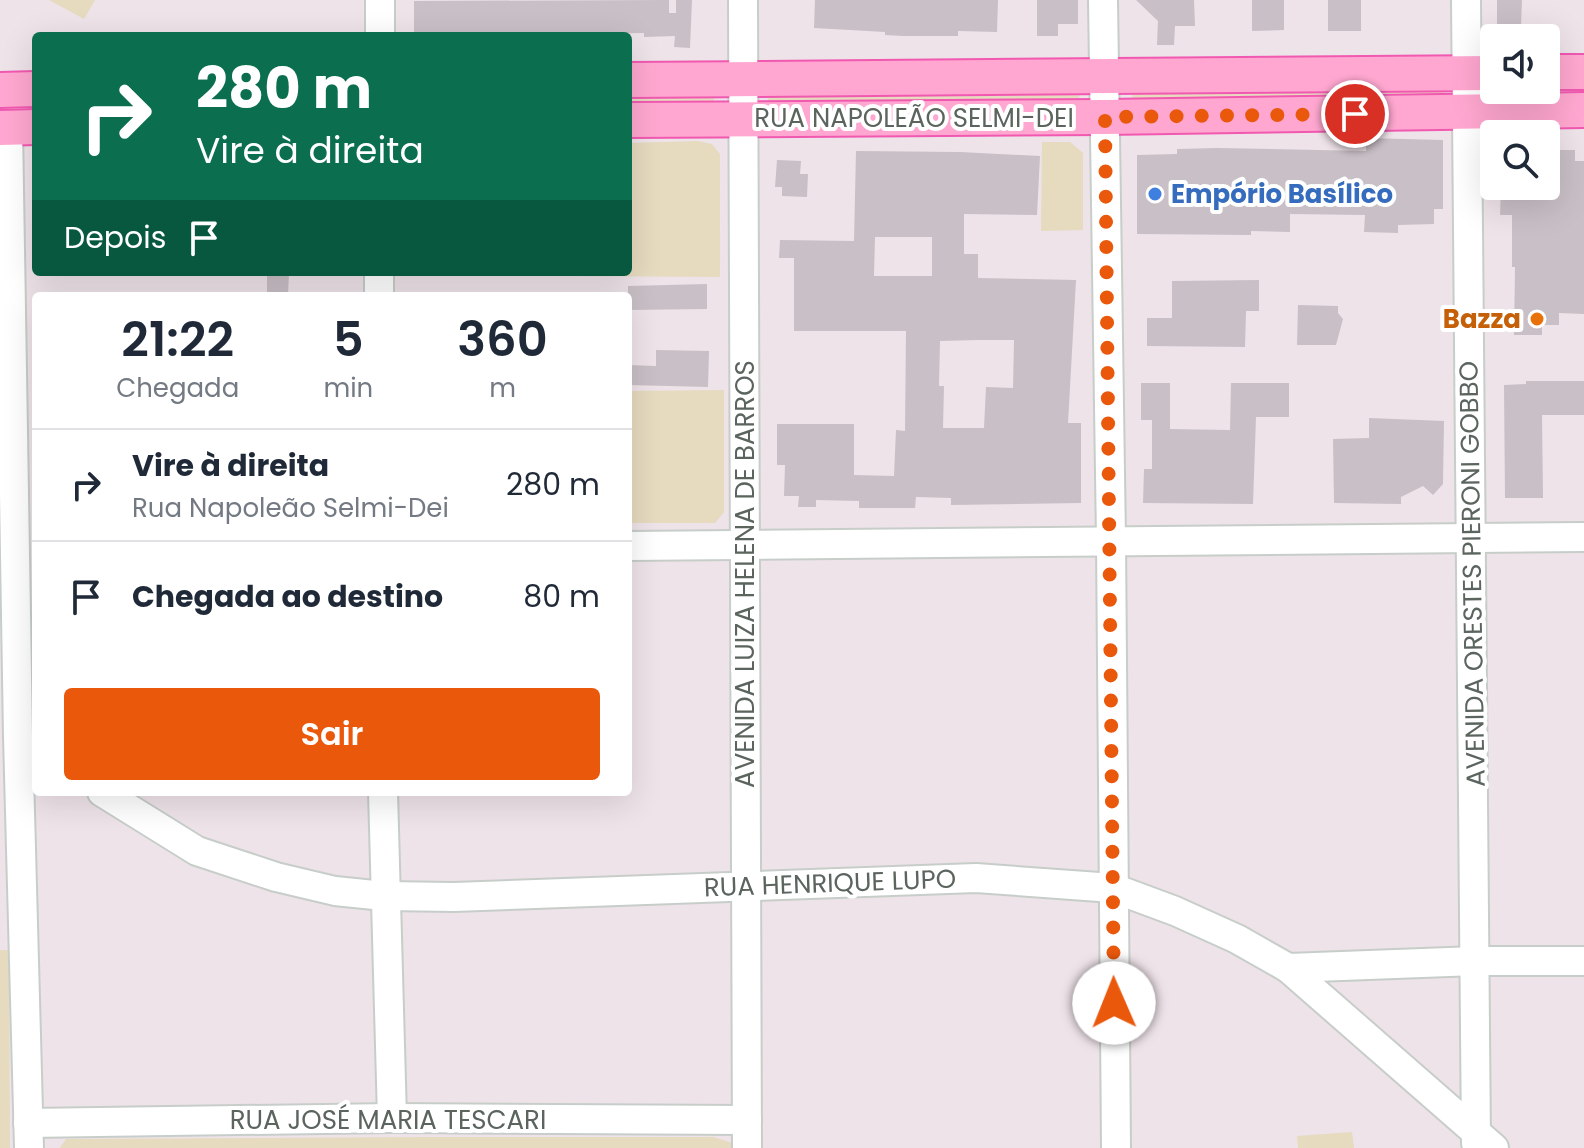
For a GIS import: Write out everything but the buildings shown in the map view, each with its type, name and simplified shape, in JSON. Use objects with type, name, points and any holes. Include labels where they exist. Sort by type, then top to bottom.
[{"type":"main road","points":[[1560,72],[1584,72]]},
{"type":"main road","name":"RUA NAPOLEÃO SELMI-DEI","points":[[632,80],[1480,73]]},
{"type":"main road","points":[[0,90],[32,89]]},
{"type":"main road","name":"RUA NAPOLEÃO SELMI-DEI","points":[[632,120],[1584,110]]},
{"type":"street","points":[[380,0],[380,32]]},
{"type":"street","name":"AVENIDA LUIZA HELENA DE BARROS","points":[[743,0],[747,1148]]},
{"type":"street","points":[[1103,0],[1116,1148]]},
{"type":"street","name":"AVENIDA ORESTES PIERONI GOBBO","points":[[1466,0],[1480,73],[1469,111],[1476,961],[1482,1143]]},
{"type":"street","points":[[15,127],[6,259],[17,551],[18,737],[29,1135]]},
{"type":"street","points":[[632,546],[1584,537]]},
{"type":"street","name":"RUA HENRIQUE LUPO","points":[[108,796],[197,851],[276,877],[335,891],[384,896],[454,897],[976,878],[1113,888],[1237,939],[1288,968],[1482,1143]]},
{"type":"street","points":[[383,796],[392,1118]]},
{"type":"street","points":[[1288,968],[1476,961],[1584,961]]},
{"type":"street","name":"RUA JOSÉ MARIA TESCARI","points":[[29,1135],[392,1118],[747,1120]]},
{"type":"shaded area","points":[[49,0],[95,0],[84,19]]},
{"type":"shaded area","points":[[1137,87],[1446,87],[1443,94],[1431,100],[1135,101],[1132,96]]},
{"type":"shaded area","points":[[632,90],[716,95],[712,104],[632,107]]},
{"type":"shaded area","points":[[1076,90],[1080,95],[1077,101],[773,106],[768,100],[771,94]]},
{"type":"shaded area","points":[[698,141],[712,144],[720,154],[720,277],[563,276],[632,276],[632,143]]},
{"type":"shaded area","points":[[1042,142],[1070,142],[1083,153],[1083,230],[1041,231]]},
{"type":"shaded area","points":[[724,390],[724,512],[715,523],[632,523],[632,391]]},
{"type":"shaded area","points":[[0,950],[9,950],[10,1148],[0,1148]]},
{"type":"shaded area","points":[[1352,1132],[1354,1148],[1298,1148],[1297,1136]]},
{"type":"shaded area","points":[[713,1137],[733,1143],[733,1148],[60,1148],[66,1139]]},
{"type":"place","name":"Empório Basílico","points":[[1155,194]]},
{"type":"place","name":"Bazza","points":[[1537,319]]},
{"type":"route","points":[[1114,1003],[1105,117],[1355,114]]}]
